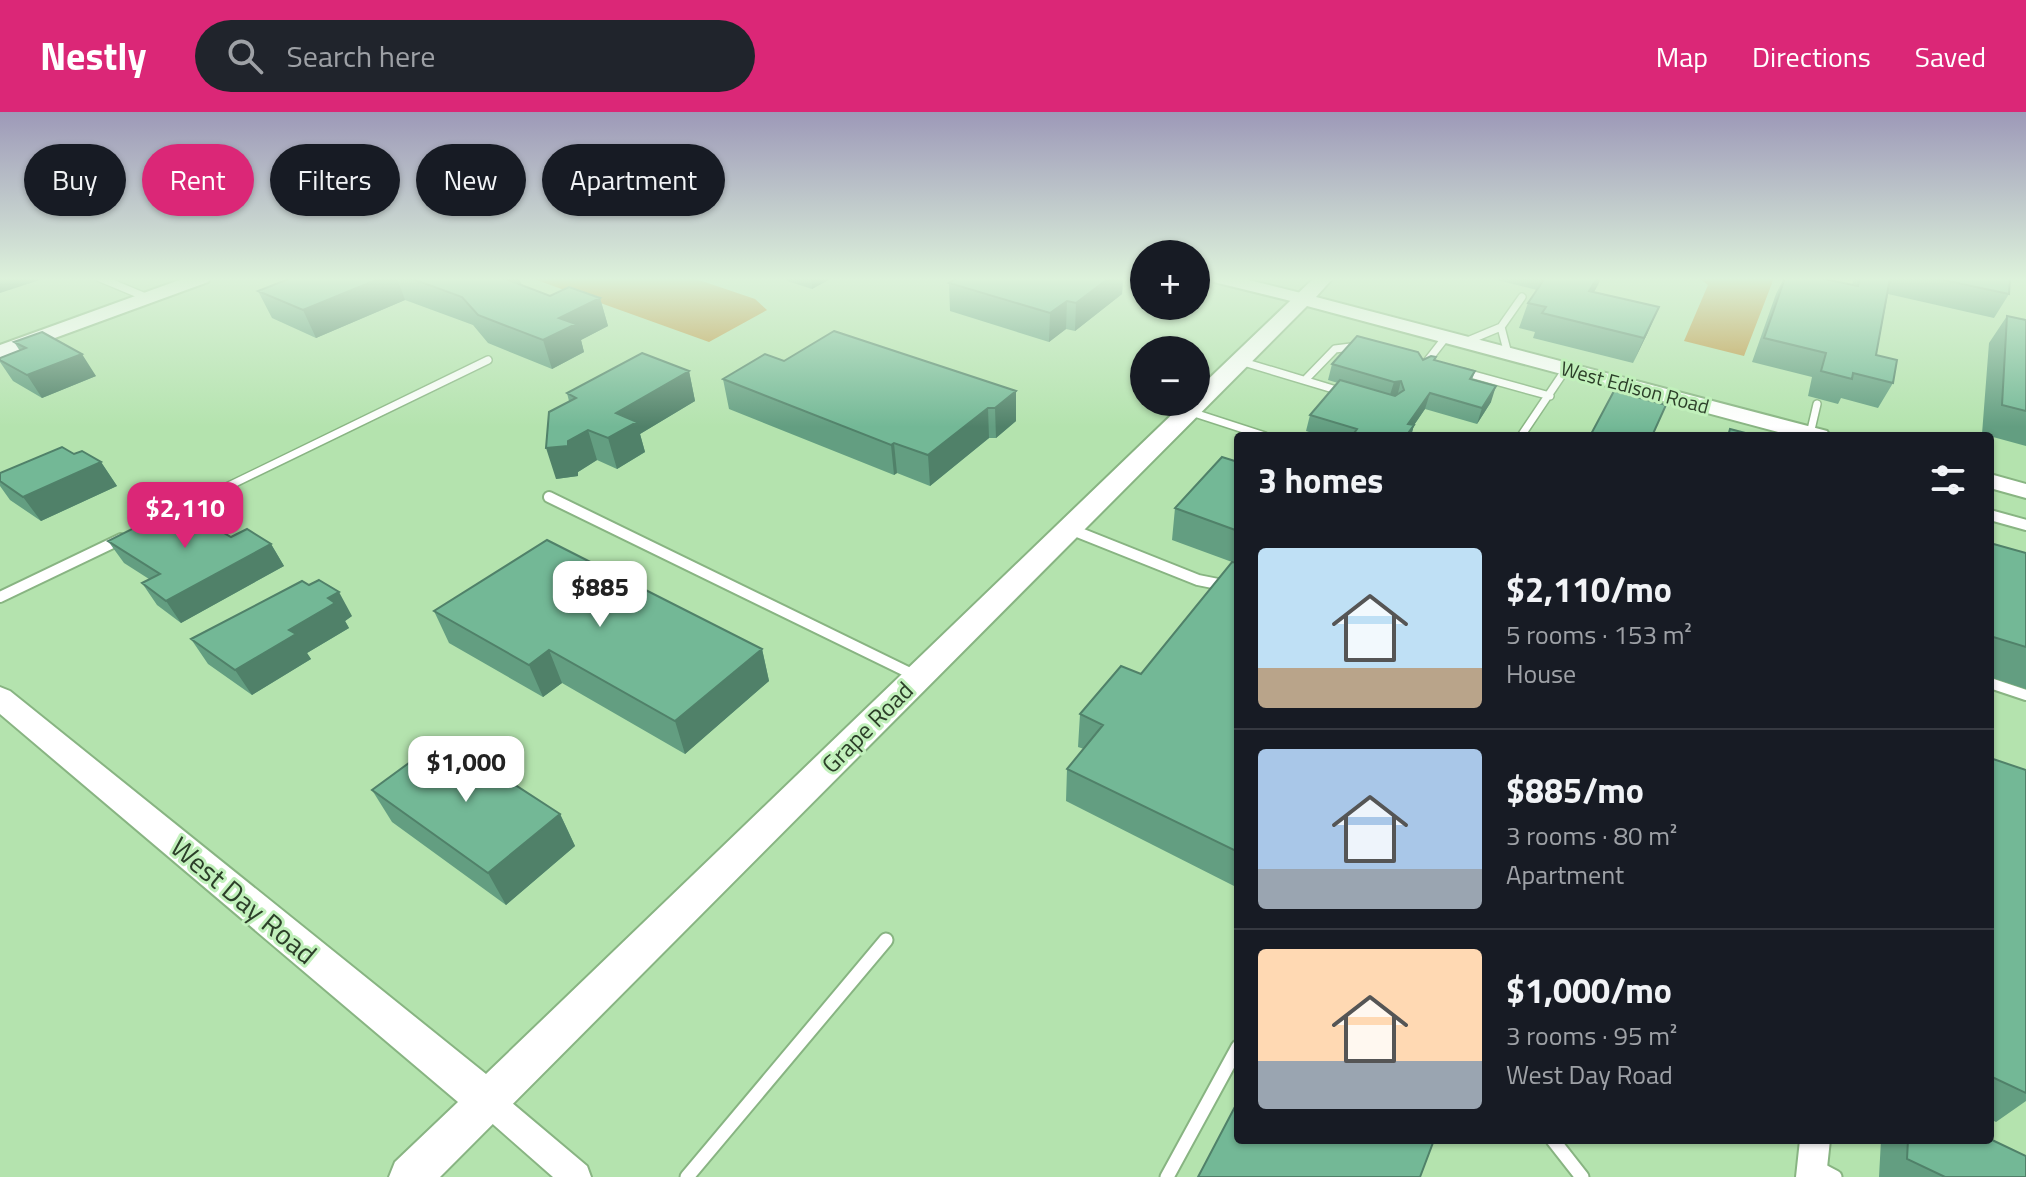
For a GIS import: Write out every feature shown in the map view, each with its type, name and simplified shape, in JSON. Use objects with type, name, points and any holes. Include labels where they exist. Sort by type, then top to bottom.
[{"type":"main road","points":[[0,352],[67,328]]},
{"type":"main road","name":"Grape Road","points":[[1210,389],[1273,328]]},
{"type":"main road","name":"West Edison Road","points":[[1409,328],[1804,432]]},
{"type":"main road","name":"Grape Road","points":[[410,1177],[1183,416]]},
{"type":"main road","points":[[1994,482],[2026,491]]},
{"type":"main road","name":"West Day Road","points":[[1,700],[488,1101]]},
{"type":"street","points":[[488,1101],[576,1177]]},
{"type":"lane","points":[[1420,370],[1455,340],[1499,328]]},
{"type":"lane","points":[[1501,328],[1508,354]]},
{"type":"lane","points":[[1305,380],[1335,349],[1356,345],[1370,348]]},
{"type":"lane","points":[[1413,358],[1440,365]]},
{"type":"lane","points":[[167,516],[488,360]]},
{"type":"lane","points":[[1239,361],[1349,393]]},
{"type":"lane","points":[[1454,369],[1550,396]]},
{"type":"lane","points":[[1524,432],[1566,369]]},
{"type":"lane","points":[[1815,432],[1817,404]]},
{"type":"lane","points":[[1203,416],[1253,432]]},
{"type":"lane","points":[[549,497],[918,677]]},
{"type":"lane","points":[[1994,516],[2026,525]]},
{"type":"lane","points":[[1069,528],[1198,580],[1234,587]]},
{"type":"lane","points":[[0,597],[128,535]]},
{"type":"lane","points":[[1994,684],[2026,695]]},
{"type":"lane","points":[[687,1177],[886,940]]},
{"type":"lane","points":[[1167,1177],[1234,1054]]},
{"type":"lane","points":[[1556,1144],[1582,1177]]},
{"type":"shaded area","points":[[669,328],[735,328],[709,342]]},
{"type":"shaded area","points":[[1690,328],[1755,328],[1744,356],[1684,341]]},
{"type":"building","points":[[511,328],[568,328],[543,340]]},
{"type":"building","points":[[1602,328],[1649,328],[1644,338]]},
{"type":"building","points":[[1768,328],[1881,328],[1876,355],[1897,360],[1893,383],[1853,373],[1852,379],[1821,371],[1826,353],[1764,338]]},
{"type":"building","points":[[2006,328],[2026,328],[2026,411],[2002,405]]},
{"type":"building","points":[[834,331],[1016,391],[995,408],[988,408],[928,455],[894,443],[891,445],[723,379],[765,354],[784,361]]},
{"type":"building","points":[[42,332],[82,354],[27,375],[0,360],[26,348],[14,342]]},
{"type":"building","points":[[1357,336],[1418,352],[1423,360],[1436,357],[1434,360],[1475,371],[1470,379],[1496,386],[1482,408],[1430,393],[1408,424],[1414,425],[1409,432],[1355,432],[1357,429],[1310,415],[1340,380],[1395,396],[1404,390],[1401,381],[1394,382],[1332,364]]},
{"type":"building","points":[[642,353],[689,371],[616,413],[637,422],[608,438],[588,430],[568,441],[568,446],[546,448],[549,412],[576,398],[567,393]]},
{"type":"building","points":[[1614,391],[1666,405],[1654,432],[1592,432]]},
{"type":"building","points":[[62,447],[74,454],[82,451],[101,462],[23,497],[0,481],[0,473]]},
{"type":"building","points":[[1222,457],[1234,461],[1234,530],[1175,508]]},
{"type":"building","points":[[178,506],[231,537],[247,529],[271,544],[166,601],[142,583],[160,574],[108,541]]},
{"type":"building","points":[[547,540],[762,649],[675,721],[549,650],[529,665],[434,611]]},
{"type":"building","points":[[1994,544],[2026,553],[2026,647],[1994,637]]},
{"type":"building","points":[[1234,562],[1234,850],[1067,769],[1103,725],[1080,714],[1121,666],[1141,674]]},
{"type":"building","points":[[319,580],[339,592],[328,598],[335,603],[289,630],[296,634],[235,670],[191,639],[302,581],[309,585]]},
{"type":"building","points":[[443,738],[560,814],[488,873],[372,790]]},
{"type":"building","points":[[1994,759],[2026,770],[2026,1093],[1994,1078]]},
{"type":"building","points":[[1234,1109],[1234,1144],[1432,1144],[1420,1177],[1198,1177]]},
{"type":"building","points":[[1994,1141],[2026,1156],[2026,1177],[1945,1177],[1907,1159],[1908,1144],[1994,1144]]}]
